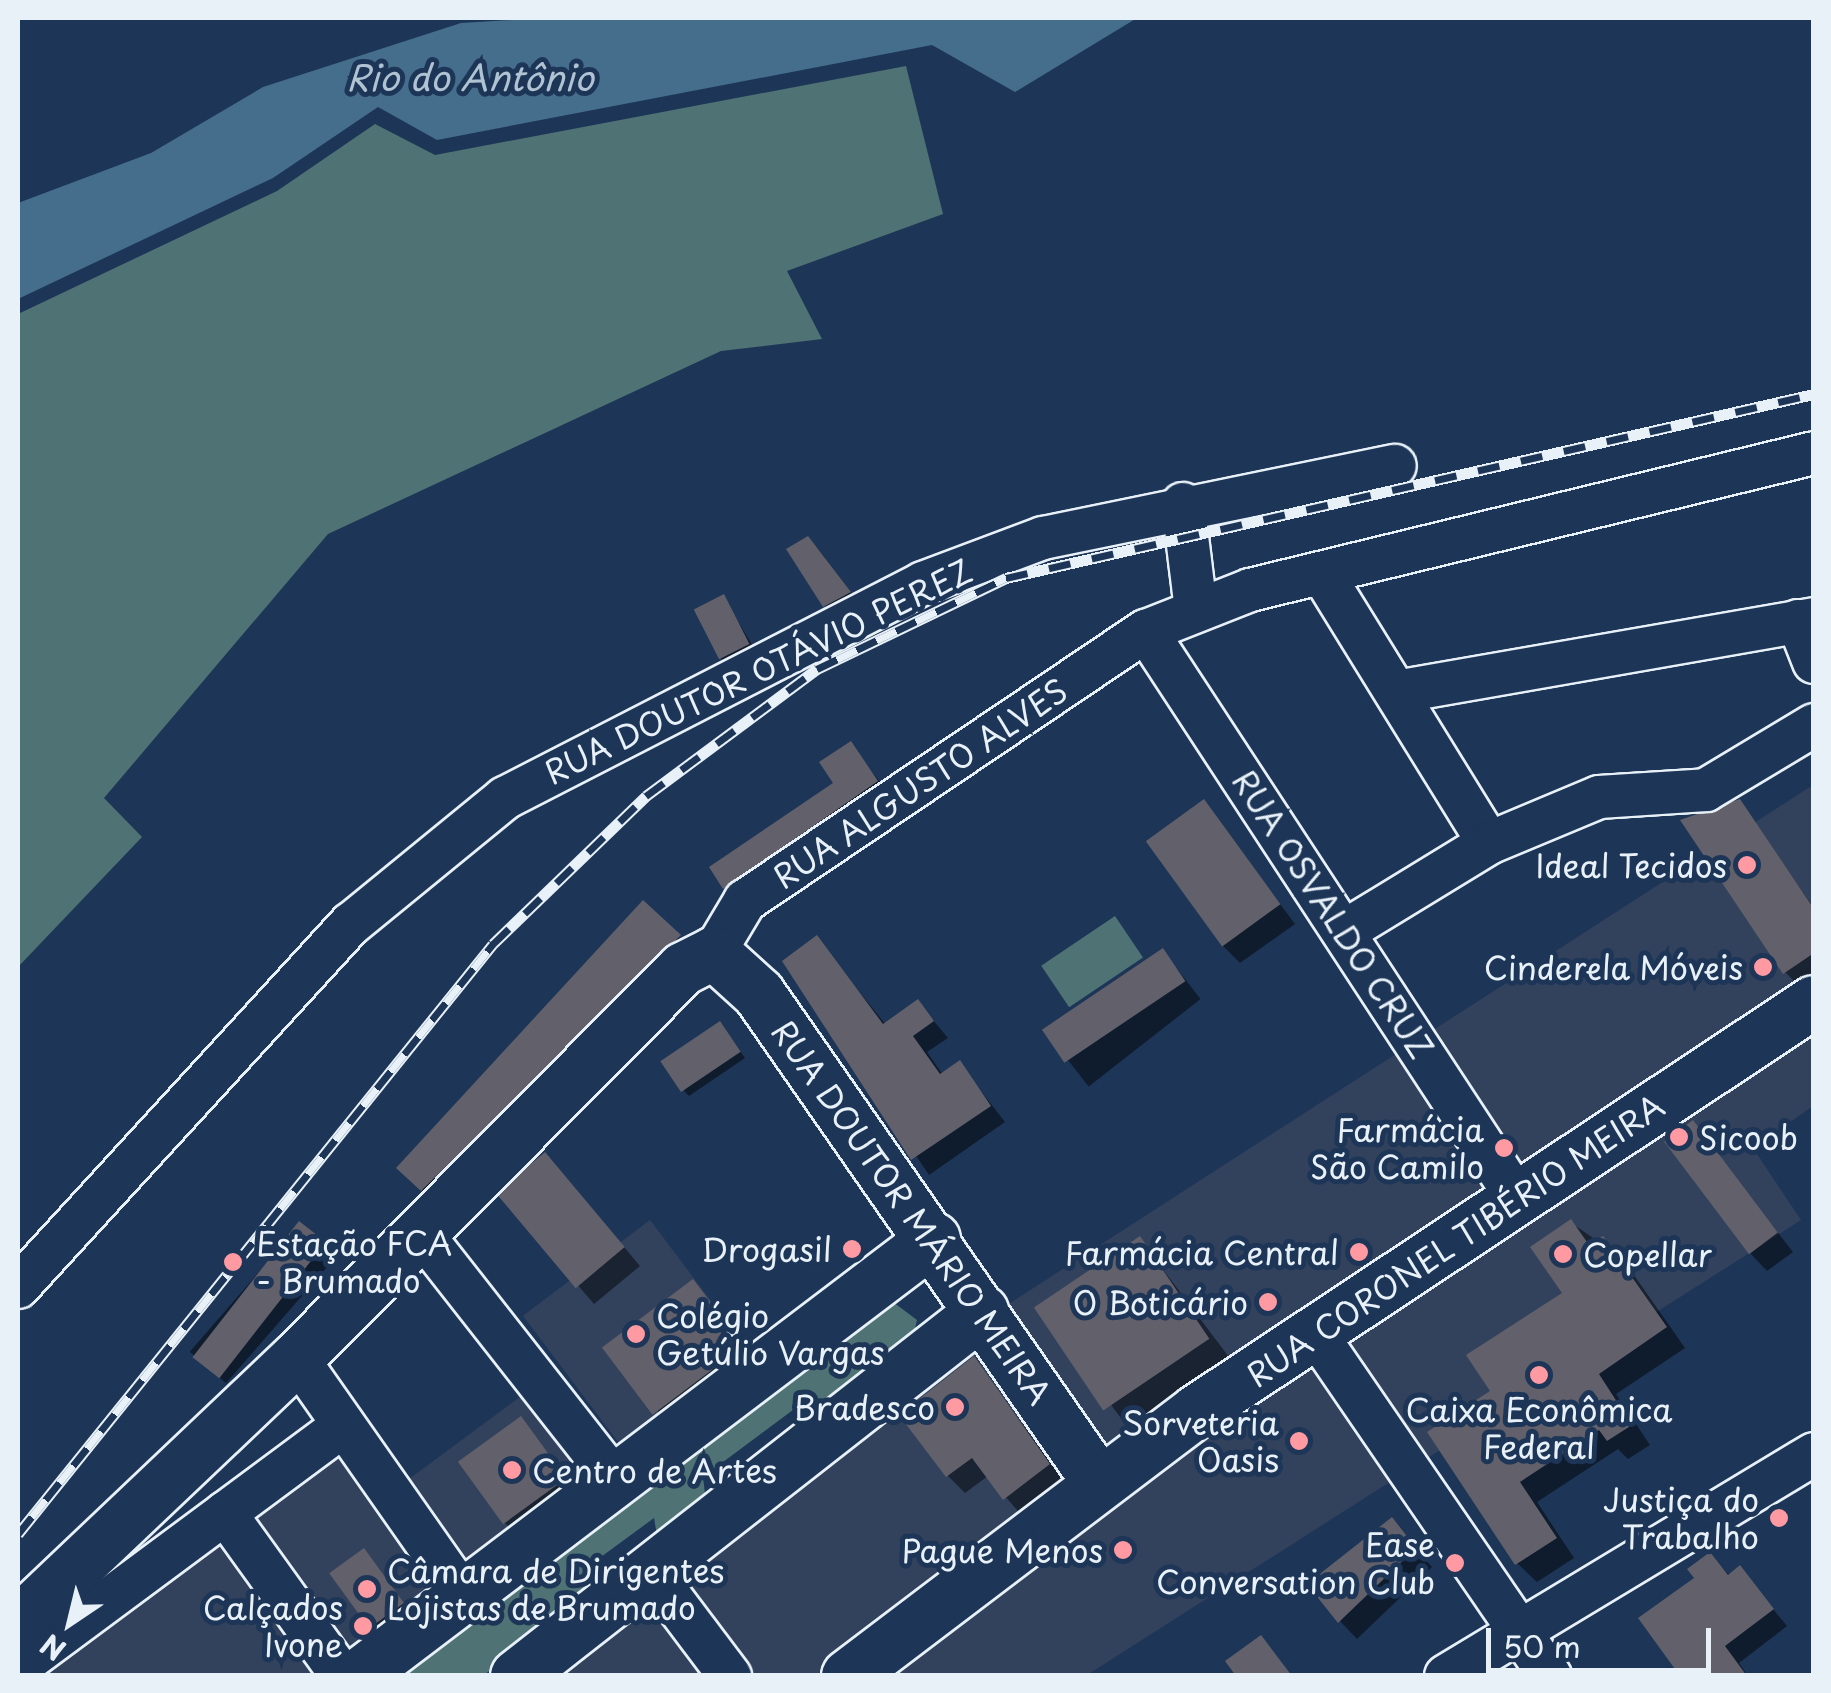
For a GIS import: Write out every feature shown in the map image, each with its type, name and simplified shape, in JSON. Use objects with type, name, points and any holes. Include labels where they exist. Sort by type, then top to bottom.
[{"type":"main road","points":[[18,1623],[297,1358],[683,969],[714,953]]},
{"type":"main road","name":"RUA DOUTOR MÁRIO MEIRA","points":[[714,953],[759,994],[934,1239],[1098,1481]]},
{"type":"main road","name":"RUA CORONEL TIBÉRIO MEIRA","points":[[848,1676],[1098,1481],[1314,1330],[1814,1002]]},
{"type":"main road","points":[[358,1676],[934,1239]]},
{"type":"main road","points":[[517,1676],[982,1312]]},
{"type":"street","points":[[1146,631],[1196,610],[1322,573],[1814,453]]},
{"type":"street","name":"RUA DOUTOR OTÁVIO PEREZ","points":[[18,1288],[351,924],[506,798],[923,583],[1043,538],[1183,504],[1395,466]]},
{"type":"street","points":[[1183,504],[1196,610]]},
{"type":"street","points":[[1322,573],[1489,843]]},
{"type":"street","points":[[1396,692],[1806,620],[1814,662]]},
{"type":"street","name":"RUA OSVALDO CRUZ","points":[[1146,631],[1517,1198]]},
{"type":"street","name":"RUA ALGUSTO ALVES","points":[[714,953],[745,901],[1146,631]]},
{"type":"street","points":[[1345,931],[1489,843],[1599,798],[1706,790],[1814,725]]},
{"type":"street","points":[[422,1234],[615,1480]]},
{"type":"street","points":[[1314,1330],[1550,1676]]},
{"type":"street","points":[[297,1358],[463,1595]]},
{"type":"street","points":[[18,1666],[343,1426]]},
{"type":"street","points":[[1446,1676],[1814,1454]]},
{"type":"street","points":[[225,1513],[342,1676]]},
{"type":"street","points":[[650,1570],[730,1676]]},
{"type":"shaded area","points":[[1813,785],[1813,1106],[1753,1148],[1801,1220],[1087,1675],[537,1676],[973,1327]]},
{"type":"shaded area","name":"Colégio Getúlio Vargas","points":[[650,1220],[746,1347],[619,1443],[523,1316]]},
{"type":"shaded area","points":[[544,1379],[608,1464],[331,1675],[35,1676],[364,1426],[405,1482]]},
{"type":"green space","points":[[906,66],[943,214],[787,271],[822,339],[721,351],[328,534],[104,798],[142,837],[18,967],[18,314],[277,191],[375,124],[435,155]]},
{"type":"green space","points":[[1115,916],[1143,957],[1069,1007],[1041,966]]},
{"type":"green space","points":[[893,1302],[917,1320],[914,1333],[811,1419],[805,1401],[703,1477],[706,1502],[658,1541],[654,1518],[590,1565],[584,1598],[484,1675],[389,1675]]},
{"type":"water","name":"Rio do Antônio","points":[[546,18],[1137,18],[1015,92],[932,45],[437,140],[378,107],[273,178],[18,299],[18,203],[151,153],[263,87],[461,23]]},
{"type":"building","points":[[808,536],[851,592],[823,607],[786,549]]},
{"type":"building","points":[[724,594],[749,644],[719,659],[694,609]]},
{"type":"building","points":[[851,741],[878,781],[723,889],[709,867],[833,783],[819,762]]},
{"type":"building","points":[[1204,799],[1280,904],[1222,946],[1146,841]]},
{"type":"building","name":"Ideal Tecidos","points":[[1740,799],[1814,909],[1814,953],[1783,974],[1680,820]]},
{"type":"building","points":[[643,900],[681,935],[421,1191],[396,1168]]},
{"type":"building","points":[[817,935],[883,1024],[918,999],[934,1021],[913,1036],[940,1074],[960,1060],[991,1106],[911,1160],[782,961]]},
{"type":"building","points":[[1163,948],[1185,981],[1064,1063],[1042,1030]]},
{"type":"building","points":[[720,1021],[741,1052],[681,1092],[660,1061]]},
{"type":"building","points":[[1693,1120],[1778,1233],[1749,1254],[1664,1142]]},
{"type":"building","points":[[545,1152],[625,1247],[576,1288],[496,1193]]},
{"type":"building","points":[[1571,1219],[1589,1245],[1603,1236],[1667,1327],[1599,1374],[1632,1425],[1607,1441],[1599,1430],[1520,1482],[1557,1538],[1515,1565],[1427,1432],[1490,1391],[1466,1355],[1562,1293],[1530,1247]]},
{"type":"building","points":[[299,1221],[326,1242],[219,1378],[192,1357]]},
{"type":"building","points":[[1140,1236],[1209,1339],[1103,1410],[1034,1308]]},
{"type":"building","points":[[693,1279],[744,1346],[653,1415],[602,1348]]},
{"type":"building","points":[[974,1356],[1050,1464],[1003,1500],[972,1458],[946,1477],[899,1415]]},
{"type":"building","name":"Centro de Artes","points":[[521,1416],[566,1478],[503,1524],[458,1462]]},
{"type":"building","points":[[1392,1517],[1416,1548],[1338,1623],[1307,1584]]},
{"type":"building","name":"Câmara de Dirigentes Lojistas de Brumado","points":[[364,1548],[404,1603],[369,1628],[329,1573]]},
{"type":"building","points":[[1710,1552],[1728,1575],[1740,1565],[1774,1609],[1725,1646],[1747,1676],[1680,1676],[1638,1618],[1694,1578],[1687,1569]]},
{"type":"building","points":[[1261,1635],[1292,1676],[1236,1676],[1225,1661]]},
{"type":"railway","points":[[18,1534],[493,944],[646,796],[817,669],[1006,578],[1814,394]]},
{"type":"place","name":"Ideal Tecidos","points":[[1747,865]]},
{"type":"place","name":"Cinderela Móveis","points":[[1763,967]]},
{"type":"place","name":"Sicoob","points":[[1679,1137]]},
{"type":"place","name":"Farmácia São Camilo","points":[[1504,1148]]},
{"type":"place","name":"Drogasil","points":[[852,1249]]},
{"type":"place","name":"Farmácia Central","points":[[1359,1252]]},
{"type":"place","name":"Copellar","points":[[1563,1254]]},
{"type":"place","name":"Estação FCA - Brumado","points":[[233,1262]]},
{"type":"place","name":"O Boticário","points":[[1268,1302]]},
{"type":"place","name":"Colégio Getúlio Vargas","points":[[636,1334]]},
{"type":"place","name":"Caixa Econômica Federal","points":[[1539,1375]]},
{"type":"place","name":"Bradesco","points":[[955,1407]]},
{"type":"place","name":"Sorveteria Oasis","points":[[1299,1441]]},
{"type":"place","name":"Centro de Artes","points":[[512,1470]]},
{"type":"place","name":"Justiça do Trabalho","points":[[1779,1518]]},
{"type":"place","name":"Pague Menos","points":[[1123,1550]]},
{"type":"place","name":"Ease Conversation Club","points":[[1455,1563]]},
{"type":"place","name":"Câmara de Dirigentes Lojistas de Brumado","points":[[367,1589]]},
{"type":"place","name":"Calçados Ivone","points":[[363,1626]]}]
